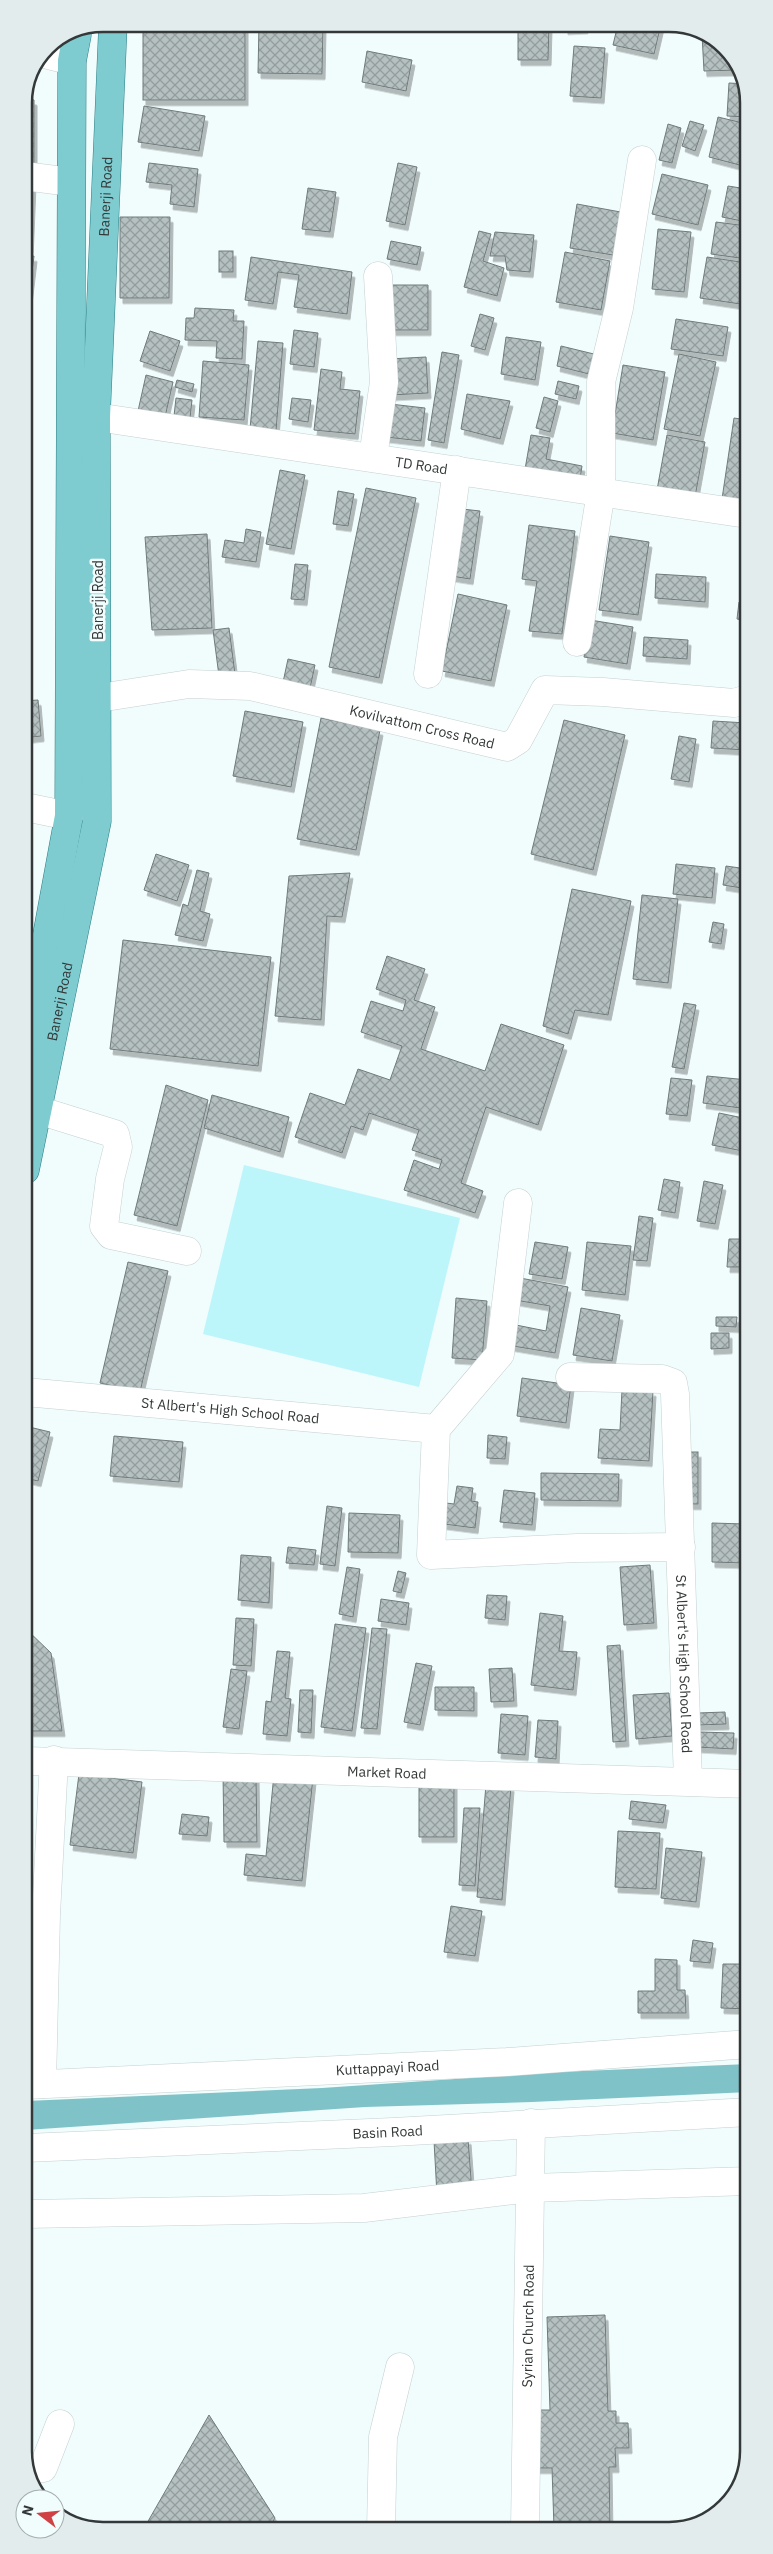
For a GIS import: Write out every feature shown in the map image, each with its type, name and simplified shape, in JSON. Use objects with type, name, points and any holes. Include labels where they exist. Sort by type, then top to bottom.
[{"type":"main road","name":"Banerji Road","points":[[32,1016],[69,816],[84,417],[112,32]]},
{"type":"main road","name":"Banerji Road","points":[[32,1104],[98,821],[99,698],[71,182],[72,61],[76,38]]},
{"type":"street","points":[[51,56],[72,61]]},
{"type":"street","points":[[577,642],[601,492],[601,382],[619,308],[642,160]]},
{"type":"street","points":[[32,177],[71,182]]},
{"type":"street","points":[[374,457],[384,382],[378,276]]},
{"type":"street","name":"TD Road","points":[[84,417],[374,457],[740,513]]},
{"type":"street","points":[[428,674],[457,470]]},
{"type":"street","name":"Kovilvattom Cross Road","points":[[99,698],[189,684],[250,686],[507,747],[518,740],[545,690],[603,692],[734,703],[740,701]]},
{"type":"street","points":[[32,809],[69,816]]},
{"type":"street","points":[[32,1108],[114,1134],[118,1147],[110,1179],[104,1226],[111,1235],[187,1251]]},
{"type":"street","points":[[518,1203],[500,1354],[436,1429],[431,1555],[577,1548],[681,1547]]},
{"type":"street","name":"St Albert's High School Road","points":[[570,1377],[662,1379],[673,1383],[681,1547],[688,1781]]},
{"type":"street","name":"St Albert's High School Road","points":[[32,1393],[436,1429]]},
{"type":"street","points":[[34,2085],[46,1915],[54,1760]]},
{"type":"street","name":"Market Road","points":[[32,1761],[740,1784]]},
{"type":"street","name":"Kuttappayi Road","points":[[34,2085],[517,2062],[740,2045]]},
{"type":"street","name":"Basin Road","points":[[32,2148],[393,2132],[740,2112]]},
{"type":"street","name":"Syrian Church Road","points":[[524,2522],[532,2123]]},
{"type":"street","points":[[32,2214],[364,2208],[531,2188],[740,2182]]},
{"type":"street","points":[[382,2521],[383,2437],[400,2367]]},
{"type":"street","points":[[35,2469],[43,2468],[60,2424]]},
{"type":"shaded area","points":[[244,1165],[460,1218],[419,1387],[203,1334]]},
{"type":"shaded area","points":[[740,2064],[740,2092],[365,2107],[32,2130],[32,2101],[322,2088],[559,2072]]},
{"type":"building","points":[[143,32],[245,32],[245,100],[143,100]]},
{"type":"building","points":[[259,32],[323,32],[322,74],[258,73]]},
{"type":"building","points":[[518,33],[549,33],[548,60],[518,60]]},
{"type":"building","points":[[616,33],[659,33],[654,54],[613,45]]},
{"type":"building","points":[[702,41],[716,50],[732,70],[704,71]]},
{"type":"building","points":[[574,46],[605,48],[601,98],[570,96]]},
{"type":"building","points":[[367,51],[412,60],[406,91],[362,82]]},
{"type":"building","points":[[729,83],[737,83],[740,94],[740,117],[727,116]]},
{"type":"building","points":[[32,100],[34,100],[34,163],[32,163]]},
{"type":"building","points":[[144,106],[205,116],[199,151],[138,142]]},
{"type":"building","points":[[718,117],[740,122],[740,165],[709,157]]},
{"type":"building","points":[[690,121],[704,125],[695,151],[682,146]]},
{"type":"building","points":[[668,124],[681,128],[672,163],[659,160]]},
{"type":"building","points":[[149,163],[198,169],[194,207],[170,204],[172,185],[146,182]]},
{"type":"building","points":[[398,163],[417,167],[405,225],[386,221]]},
{"type":"building","points":[[662,174],[708,185],[698,225],[652,214]]},
{"type":"building","points":[[728,186],[740,188],[740,221],[722,217]]},
{"type":"building","points":[[308,188],[336,192],[330,232],[302,229]]},
{"type":"building","points":[[577,204],[626,213],[619,256],[570,248]]},
{"type":"building","points":[[120,217],[170,217],[169,298],[120,298]]},
{"type":"building","points":[[716,222],[740,225],[740,258],[711,254]]},
{"type":"building","points":[[658,229],[691,232],[684,292],[652,289]]},
{"type":"building","points":[[479,231],[491,234],[483,261],[504,268],[497,296],[464,287]]},
{"type":"building","points":[[495,232],[534,235],[530,272],[507,270],[505,256],[490,256]]},
{"type":"building","points":[[391,241],[421,247],[417,265],[387,259]]},
{"type":"building","points":[[219,251],[233,251],[233,272],[219,272]]},
{"type":"building","points":[[565,252],[610,261],[601,310],[556,302]]},
{"type":"building","points":[[32,256],[34,256],[32,273]]},
{"type":"building","points":[[251,257],[352,272],[347,314],[294,307],[299,275],[278,272],[273,304],[245,300]]},
{"type":"building","points":[[707,257],[740,262],[740,304],[700,298]]},
{"type":"building","points":[[390,285],[428,285],[428,330],[391,330]]},
{"type":"building","points":[[195,308],[234,310],[233,321],[244,321],[242,359],[216,358],[217,341],[185,340],[186,318],[194,318]]},
{"type":"building","points":[[480,314],[494,318],[485,350],[471,346]]},
{"type":"building","points":[[676,319],[728,327],[723,356],[671,349]]},
{"type":"building","points":[[294,330],[318,333],[314,367],[290,364]]},
{"type":"building","points":[[150,331],[180,341],[170,371],[140,361]]},
{"type":"building","points":[[506,337],[541,342],[535,380],[501,374]]},
{"type":"building","points":[[258,341],[283,343],[276,431],[250,429]]},
{"type":"building","points":[[561,346],[598,355],[593,375],[557,366]]},
{"type":"building","points":[[442,352],[459,355],[444,443],[428,440]]},
{"type":"building","points":[[679,354],[716,362],[700,436],[664,429]]},
{"type":"building","points":[[426,357],[428,393],[391,395],[389,359]]},
{"type":"building","points":[[203,361],[249,365],[244,420],[199,417]]},
{"type":"building","points":[[623,365],[665,372],[653,440],[612,433]]},
{"type":"building","points":[[321,369],[342,372],[340,389],[360,391],[355,434],[314,430]]},
{"type":"building","points":[[146,375],[173,382],[165,417],[138,411]]},
{"type":"building","points":[[177,380],[194,384],[192,392],[175,387]]},
{"type":"building","points":[[558,381],[579,386],[576,399],[555,394]]},
{"type":"building","points":[[467,394],[510,401],[500,439],[461,429]]},
{"type":"building","points":[[544,397],[558,401],[550,432],[536,428]]},
{"type":"building","points":[[176,398],[192,400],[190,418],[174,416]]},
{"type":"building","points":[[292,398],[311,400],[308,422],[289,419]]},
{"type":"building","points":[[390,404],[425,408],[421,441],[386,437]]},
{"type":"building","points":[[734,418],[740,419],[740,502],[722,499]]},
{"type":"building","points":[[531,435],[550,438],[546,459],[582,466],[579,486],[524,475]]},
{"type":"building","points":[[667,435],[705,442],[695,497],[657,490]]},
{"type":"building","points":[[280,470],[305,475],[291,549],[266,544]]},
{"type":"building","points":[[366,488],[416,498],[379,678],[329,667]]},
{"type":"building","points":[[338,491],[354,494],[348,526],[333,524]]},
{"type":"building","points":[[462,509],[480,511],[470,579],[451,576]]},
{"type":"building","points":[[529,525],[575,531],[562,634],[529,631],[537,581],[522,579]]},
{"type":"building","points":[[246,529],[261,532],[256,562],[222,557],[225,540],[244,543]]},
{"type":"building","points":[[207,534],[212,628],[152,630],[145,537]]},
{"type":"building","points":[[610,536],[649,542],[638,615],[599,610]]},
{"type":"building","points":[[295,564],[308,565],[304,600],[291,599]]},
{"type":"building","points":[[656,574],[706,577],[705,602],[655,598]]},
{"type":"building","points":[[458,594],[507,605],[491,681],[442,671]]},
{"type":"building","points":[[739,602],[740,602],[740,620],[737,619]]},
{"type":"building","points":[[590,620],[633,627],[627,664],[584,657]]},
{"type":"building","points":[[229,628],[235,674],[219,676],[213,630]]},
{"type":"building","points":[[644,637],[688,640],[687,659],[643,656]]},
{"type":"building","points":[[288,659],[315,665],[309,693],[282,687]]},
{"type":"building","points":[[32,700],[38,700],[41,736],[32,737]]},
{"type":"building","points":[[245,711],[303,722],[291,787],[233,776]]},
{"type":"building","points":[[321,718],[380,730],[356,850],[297,839]]},
{"type":"building","points":[[564,720],[625,735],[593,870],[531,854]]},
{"type":"building","points":[[713,721],[740,723],[740,750],[711,748]]},
{"type":"building","points":[[679,736],[696,739],[689,782],[671,779]]},
{"type":"building","points":[[156,854],[189,865],[177,901],[144,890]]},
{"type":"building","points":[[676,864],[715,868],[712,898],[673,894]]},
{"type":"building","points":[[726,866],[740,868],[740,888],[723,885]]},
{"type":"building","points":[[197,870],[209,873],[200,911],[210,914],[203,941],[175,935],[183,904],[188,906]]},
{"type":"building","points":[[350,873],[342,917],[327,916],[321,1020],[275,1016],[289,876]]},
{"type":"building","points":[[572,889],[631,901],[608,1015],[575,1010],[568,1034],[543,1026]]},
{"type":"building","points":[[642,895],[678,899],[668,983],[633,979]]},
{"type":"building","points":[[713,922],[724,924],[721,944],[709,942]]},
{"type":"building","points":[[123,940],[271,957],[258,1066],[110,1049]]},
{"type":"building","points":[[387,956],[425,969],[414,1000],[435,1007],[421,1049],[485,1071],[501,1024],[564,1045],[538,1125],[486,1107],[461,1183],[483,1191],[475,1213],[404,1190],[414,1160],[439,1169],[442,1160],[412,1150],[419,1130],[369,1113],[363,1130],[351,1126],[342,1153],[295,1137],[310,1093],[345,1105],[358,1069],[390,1080],[402,1046],[361,1032],[371,1001],[403,1011],[406,1000],[376,989]]},
{"type":"building","points":[[684,1003],[696,1005],[684,1069],[672,1067]]},
{"type":"building","points":[[707,1076],[740,1079],[740,1108],[703,1103]]},
{"type":"building","points":[[671,1078],[692,1080],[687,1116],[666,1114]]},
{"type":"building","points":[[166,1085],[208,1100],[177,1226],[134,1215]]},
{"type":"building","points":[[212,1095],[289,1117],[280,1152],[204,1128]]},
{"type":"building","points":[[719,1113],[740,1117],[740,1150],[712,1145]]},
{"type":"building","points":[[664,1179],[680,1182],[675,1213],[658,1210]]},
{"type":"building","points":[[704,1181],[723,1185],[715,1224],[697,1221]]},
{"type":"building","points":[[639,1216],[653,1218],[647,1261],[633,1260]]},
{"type":"building","points":[[729,1239],[740,1239],[740,1267],[727,1267]]},
{"type":"building","points":[[535,1242],[568,1247],[562,1279],[529,1274]]},
{"type":"building","points":[[587,1242],[631,1246],[625,1295],[582,1290]]},
{"type":"building","points":[[128,1262],[168,1271],[140,1392],[100,1383]]},
{"type":"building","points":[[520,1278],[568,1287],[555,1353],[507,1345],[511,1324],[546,1331],[550,1306],[515,1300]]},
{"type":"building","points":[[456,1298],[487,1301],[482,1360],[452,1358]]},
{"type":"building","points":[[581,1308],[620,1315],[612,1361],[573,1355]]},
{"type":"building","points":[[716,1317],[737,1317],[736,1327],[716,1326]]},
{"type":"building","points":[[711,1333],[729,1333],[729,1348],[711,1349]]},
{"type":"building","points":[[522,1378],[571,1385],[566,1423],[517,1416]]},
{"type":"building","points":[[622,1390],[653,1391],[649,1461],[598,1458],[600,1429],[620,1430]]},
{"type":"building","points":[[32,1428],[50,1432],[38,1481],[32,1480]]},
{"type":"building","points":[[488,1435],[507,1437],[505,1459],[487,1458]]},
{"type":"building","points":[[114,1436],[183,1442],[179,1482],[110,1476]]},
{"type":"building","points":[[681,1452],[698,1452],[698,1504],[681,1504]]},
{"type":"building","points":[[541,1473],[619,1474],[618,1501],[541,1500]]},
{"type":"building","points":[[457,1486],[473,1488],[471,1501],[478,1502],[475,1528],[444,1524],[446,1503],[454,1504]]},
{"type":"building","points":[[504,1490],[535,1493],[532,1525],[500,1522]]},
{"type":"building","points":[[327,1506],[342,1508],[335,1566],[320,1564]]},
{"type":"building","points":[[349,1513],[400,1515],[398,1553],[348,1552]]},
{"type":"building","points":[[712,1523],[740,1524],[740,1563],[712,1562]]},
{"type":"building","points":[[288,1547],[316,1550],[314,1565],[286,1563]]},
{"type":"building","points":[[241,1555],[271,1557],[269,1603],[238,1600]]},
{"type":"building","points":[[650,1565],[654,1623],[624,1625],[620,1567]]},
{"type":"building","points":[[347,1567],[360,1569],[353,1617],[339,1614]]},
{"type":"building","points":[[398,1571],[406,1573],[401,1593],[393,1591]]},
{"type":"building","points":[[487,1595],[507,1596],[505,1620],[485,1618]]},
{"type":"building","points":[[381,1599],[409,1603],[406,1625],[378,1621]]},
{"type":"building","points":[[540,1613],[563,1616],[559,1651],[577,1652],[573,1690],[531,1685]]},
{"type":"building","points":[[236,1618],[254,1619],[251,1666],[233,1665]]},
{"type":"building","points":[[335,1624],[366,1628],[352,1731],[321,1727]]},
{"type":"building","points":[[372,1628],[387,1629],[377,1729],[361,1728]]},
{"type":"building","points":[[32,1635],[51,1653],[62,1731],[32,1731]]},
{"type":"building","points":[[620,1645],[626,1741],[613,1742],[607,1646]]},
{"type":"building","points":[[277,1651],[290,1652],[285,1698],[291,1699],[287,1736],[263,1734],[266,1701],[271,1702]]},
{"type":"building","points":[[416,1663],[432,1666],[420,1725],[404,1722]]},
{"type":"building","points":[[512,1668],[514,1701],[491,1702],[489,1669]]},
{"type":"building","points":[[231,1669],[247,1671],[239,1729],[223,1727]]},
{"type":"building","points":[[435,1687],[474,1687],[474,1711],[435,1710]]},
{"type":"building","points":[[300,1690],[313,1690],[311,1733],[298,1732]]},
{"type":"building","points":[[669,1693],[672,1736],[636,1739],[633,1695]]},
{"type":"building","points":[[725,1712],[726,1724],[698,1725],[698,1713]]},
{"type":"building","points":[[501,1714],[528,1716],[525,1755],[498,1753]]},
{"type":"building","points":[[538,1720],[558,1721],[556,1759],[535,1757]]},
{"type":"building","points":[[698,1732],[734,1733],[733,1749],[697,1747]]},
{"type":"building","points":[[79,1774],[142,1782],[133,1853],[70,1845]]},
{"type":"building","points":[[223,1774],[256,1774],[257,1842],[224,1842]]},
{"type":"building","points":[[274,1774],[313,1778],[302,1881],[244,1875],[246,1854],[266,1856]]},
{"type":"building","points":[[454,1782],[454,1837],[419,1837],[419,1783]]},
{"type":"building","points":[[486,1784],[511,1786],[502,1900],[477,1897]]},
{"type":"building","points":[[631,1801],[666,1805],[663,1823],[629,1819]]},
{"type":"building","points":[[464,1808],[480,1808],[475,1886],[459,1885]]},
{"type":"building","points":[[182,1814],[209,1817],[207,1836],[179,1834]]},
{"type":"building","points":[[618,1831],[660,1833],[656,1889],[615,1887]]},
{"type":"building","points":[[666,1848],[702,1852],[696,1902],[661,1898]]},
{"type":"building","points":[[451,1906],[482,1911],[475,1956],[444,1952]]},
{"type":"building","points":[[693,1940],[713,1943],[710,1963],[690,1961]]},
{"type":"building","points":[[655,1959],[677,1960],[677,1990],[685,1990],[686,2013],[638,2013],[638,1991],[655,1991]]},
{"type":"building","points":[[723,1964],[740,1964],[740,2009],[721,2008]]},
{"type":"building","points":[[468,2139],[472,2192],[437,2195],[434,2141]]},
{"type":"building","points":[[605,2315],[608,2411],[616,2411],[616,2423],[628,2423],[629,2448],[615,2448],[616,2467],[609,2467],[610,2522],[554,2522],[552,2468],[536,2468],[535,2410],[550,2410],[547,2317]]},
{"type":"building","points":[[209,2415],[275,2518],[273,2521],[148,2521]]}]
